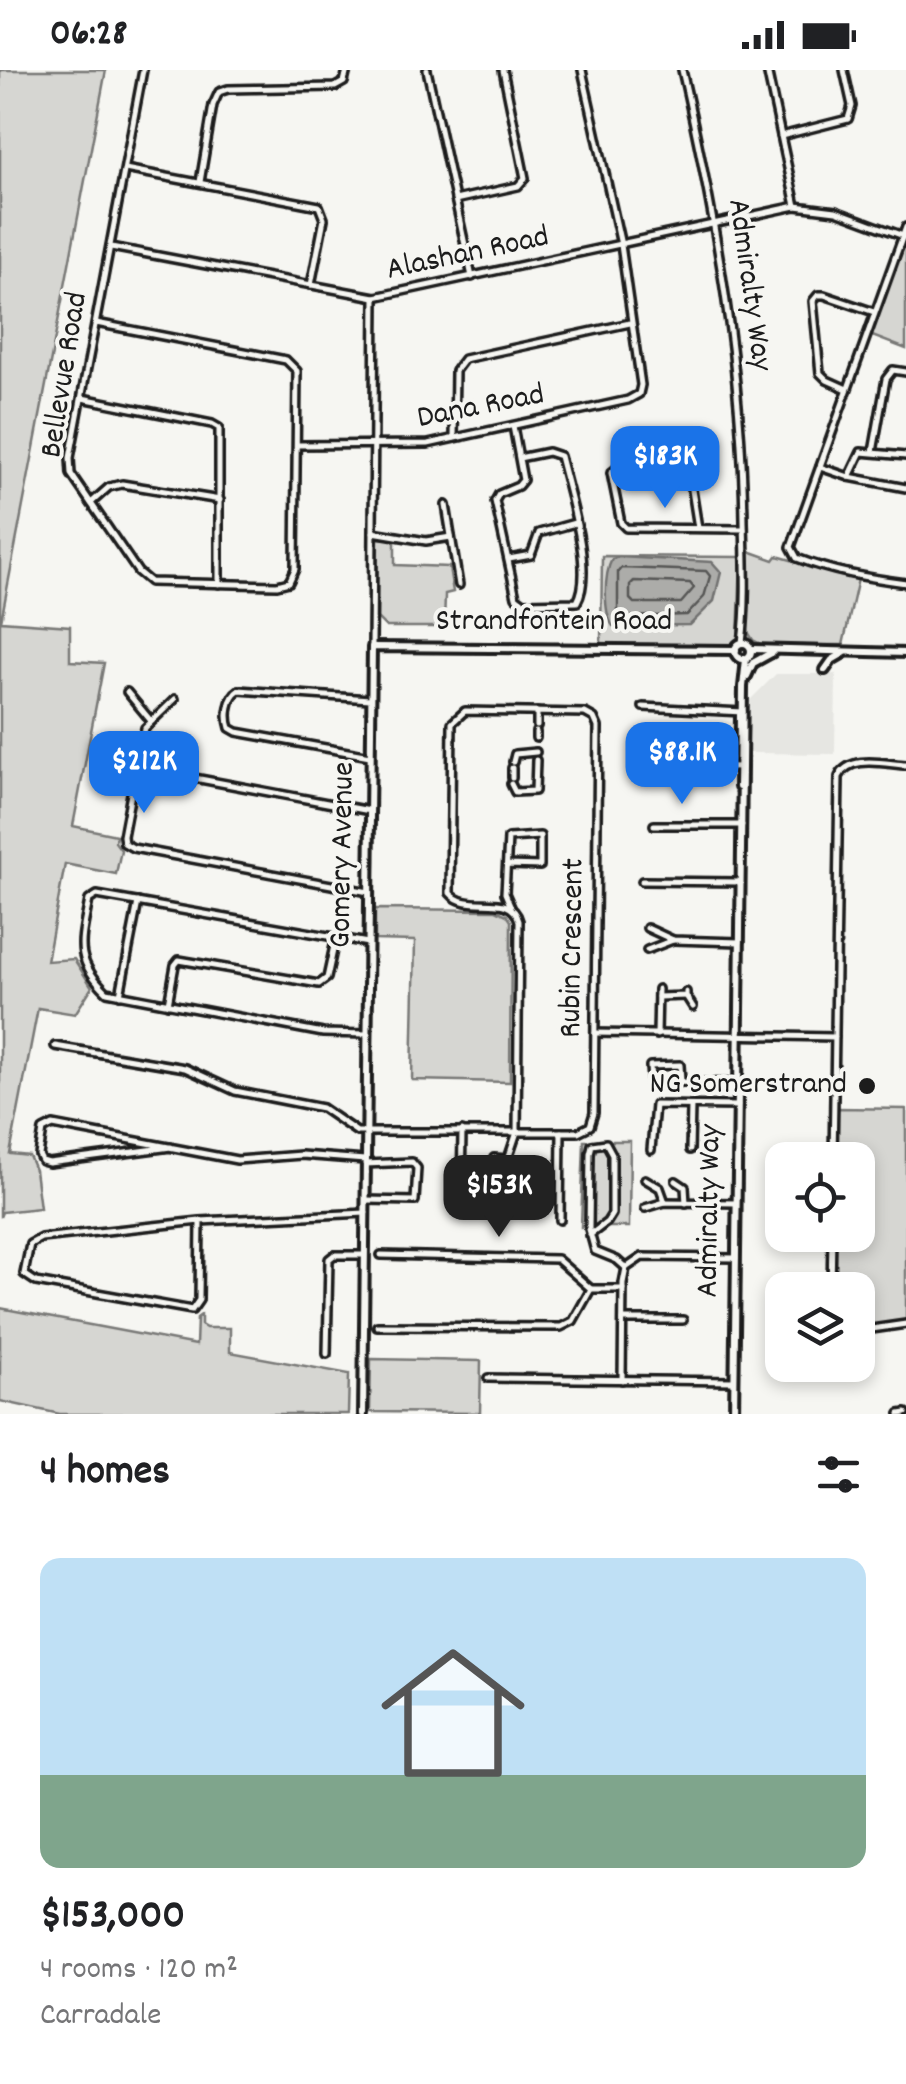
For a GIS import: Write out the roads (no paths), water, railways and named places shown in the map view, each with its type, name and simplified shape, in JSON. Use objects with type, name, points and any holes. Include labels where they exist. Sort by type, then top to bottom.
[{"type":"street","name":"Bellevue Road","points":[[143,70],[70,468],[74,480],[146,579],[160,584],[277,585],[292,580],[295,569],[297,444]]},
{"type":"street","points":[[200,182],[213,105],[219,92],[334,87],[344,82],[347,70]]},
{"type":"street","points":[[427,70],[472,276]]},
{"type":"street","points":[[456,200],[518,186],[525,178],[503,70]]},
{"type":"street","name":"Dana Road","points":[[297,444],[428,444],[636,397],[641,388],[621,245],[582,70]]},
{"type":"street","name":"Admiralty Way","points":[[682,70],[716,223],[740,406],[745,651],[742,712]]},
{"type":"street","points":[[767,70],[796,206],[836,212],[904,236]]},
{"type":"street","points":[[781,136],[848,120],[852,106],[844,70]]},
{"type":"street","points":[[125,168],[321,208],[324,219],[310,285]]},
{"type":"street","name":"Alashan Road","points":[[111,247],[375,298],[796,206]]},
{"type":"street","points":[[906,227],[793,536],[793,552],[800,560],[906,582]]},
{"type":"street","points":[[847,389],[820,374],[813,301],[824,294],[874,312]]},
{"type":"street","name":"Gomery Avenue","points":[[364,1414],[375,298]]},
{"type":"street","points":[[454,438],[455,371],[464,360],[631,323]]},
{"type":"street","points":[[96,324],[289,361],[297,370],[297,444]]},
{"type":"street","points":[[873,452],[886,379],[893,370],[906,372]]},
{"type":"street","points":[[82,398],[217,426],[221,436],[219,584]]},
{"type":"street","points":[[513,426],[522,482],[499,494],[495,502],[519,602],[577,602],[582,592],[582,564],[559,454],[548,452],[520,458]]},
{"type":"street","points":[[849,477],[858,454],[906,456]]},
{"type":"street","points":[[698,528],[687,458],[611,473],[621,523],[626,528],[744,529]]},
{"type":"street","points":[[820,466],[849,477],[906,488]]},
{"type":"street","points":[[91,502],[122,484],[220,500]]},
{"type":"street","points":[[446,505],[459,585]]},
{"type":"street","points":[[509,560],[531,555],[539,533],[575,524]]},
{"type":"street","points":[[373,532],[426,540],[451,537]]},
{"type":"street","name":"Strandfontein Road","points":[[372,647],[906,653]]},
{"type":"street","name":"Admiralty Way","points":[[734,1414],[745,651]]},
{"type":"street","points":[[743,687],[753,663],[774,651]]},
{"type":"street","points":[[825,670],[832,660],[850,652]]},
{"type":"street","points":[[370,699],[239,690],[232,697],[228,718],[230,728],[237,732],[370,756]]},
{"type":"street","points":[[127,692],[151,721]]},
{"type":"street","points":[[175,699],[142,735],[122,836],[129,846],[370,892]]},
{"type":"street","points":[[643,707],[742,712]]},
{"type":"street","name":"Rubin Crescent","points":[[508,1159],[517,1132],[517,913],[511,907],[463,903],[450,893],[451,730],[455,718],[466,711],[585,713],[594,718],[598,727],[594,1117],[588,1128],[561,1132]]},
{"type":"street","points":[[536,712],[536,744],[535,791],[515,792],[512,765],[516,753],[536,744]]},
{"type":"street","points":[[834,1142],[839,774],[845,766],[856,763],[906,765]]},
{"type":"street","points":[[136,766],[370,811]]},
{"type":"street","points":[[653,766],[741,767]]},
{"type":"street","points":[[654,825],[741,826]]},
{"type":"street","points":[[508,864],[540,866],[540,836],[508,837],[505,893],[511,907]]},
{"type":"street","points":[[642,881],[740,882]]},
{"type":"street","points":[[367,1034],[324,1033],[120,995],[102,989],[80,948],[91,897],[102,895],[368,943]]},
{"type":"street","points":[[120,995],[138,902]]},
{"type":"street","points":[[647,928],[674,940]]},
{"type":"street","points":[[168,1004],[174,966],[179,960],[319,984],[327,978],[336,939]]},
{"type":"street","points":[[647,950],[674,940],[740,942]]},
{"type":"street","points":[[657,1034],[658,989]]},
{"type":"street","points":[[658,997],[686,994],[693,1007]]},
{"type":"street","points":[[595,1033],[835,1036]]},
{"type":"street","points":[[55,1046],[185,1068],[235,1091],[322,1108],[354,1131],[561,1132],[560,1220]]},
{"type":"street","points":[[681,1082],[680,1065],[650,1066],[650,1081],[738,1084]]},
{"type":"street","points":[[651,1150],[654,1106],[738,1106]]},
{"type":"street","points":[[690,1150],[691,1106]]},
{"type":"street","points":[[171,1147],[49,1163],[39,1155],[43,1130],[49,1125],[244,1160],[301,1155],[412,1162],[418,1168],[415,1201],[366,1200]]},
{"type":"street","points":[[461,1197],[462,1131]]},
{"type":"street","points":[[590,1235],[608,1222],[612,1214],[612,1154],[606,1143],[592,1146],[590,1154],[590,1235],[595,1251],[626,1268]]},
{"type":"street","points":[[494,1158],[508,1159],[516,1166],[516,1198]]},
{"type":"street","points":[[645,1179],[658,1186],[666,1202]]},
{"type":"street","points":[[676,1181],[685,1187],[686,1202]]},
{"type":"street","points":[[492,1199],[528,1202]]},
{"type":"street","points":[[645,1208],[666,1202],[736,1203]]},
{"type":"street","points":[[200,1221],[199,1300],[192,1310],[36,1282],[24,1274],[30,1244],[37,1238],[200,1221],[366,1213]]},
{"type":"street","points":[[327,1354],[329,1260],[334,1255],[366,1255]]},
{"type":"street","points":[[381,1255],[557,1258],[591,1288],[622,1289]]},
{"type":"street","points":[[622,1380],[622,1289],[626,1268],[642,1257],[736,1258]]},
{"type":"street","points":[[377,1326],[561,1327],[573,1321],[591,1288]]},
{"type":"street","points":[[623,1320],[682,1320]]},
{"type":"street","points":[[875,1329],[906,1324]]},
{"type":"street","points":[[488,1378],[734,1381]]},
{"type":"water","points":[[612,559],[712,562],[721,572],[714,601],[690,625],[613,626],[607,612],[606,583]]},
{"type":"place","name":"NG Somerstrand","points":[[867,1086]]}]
